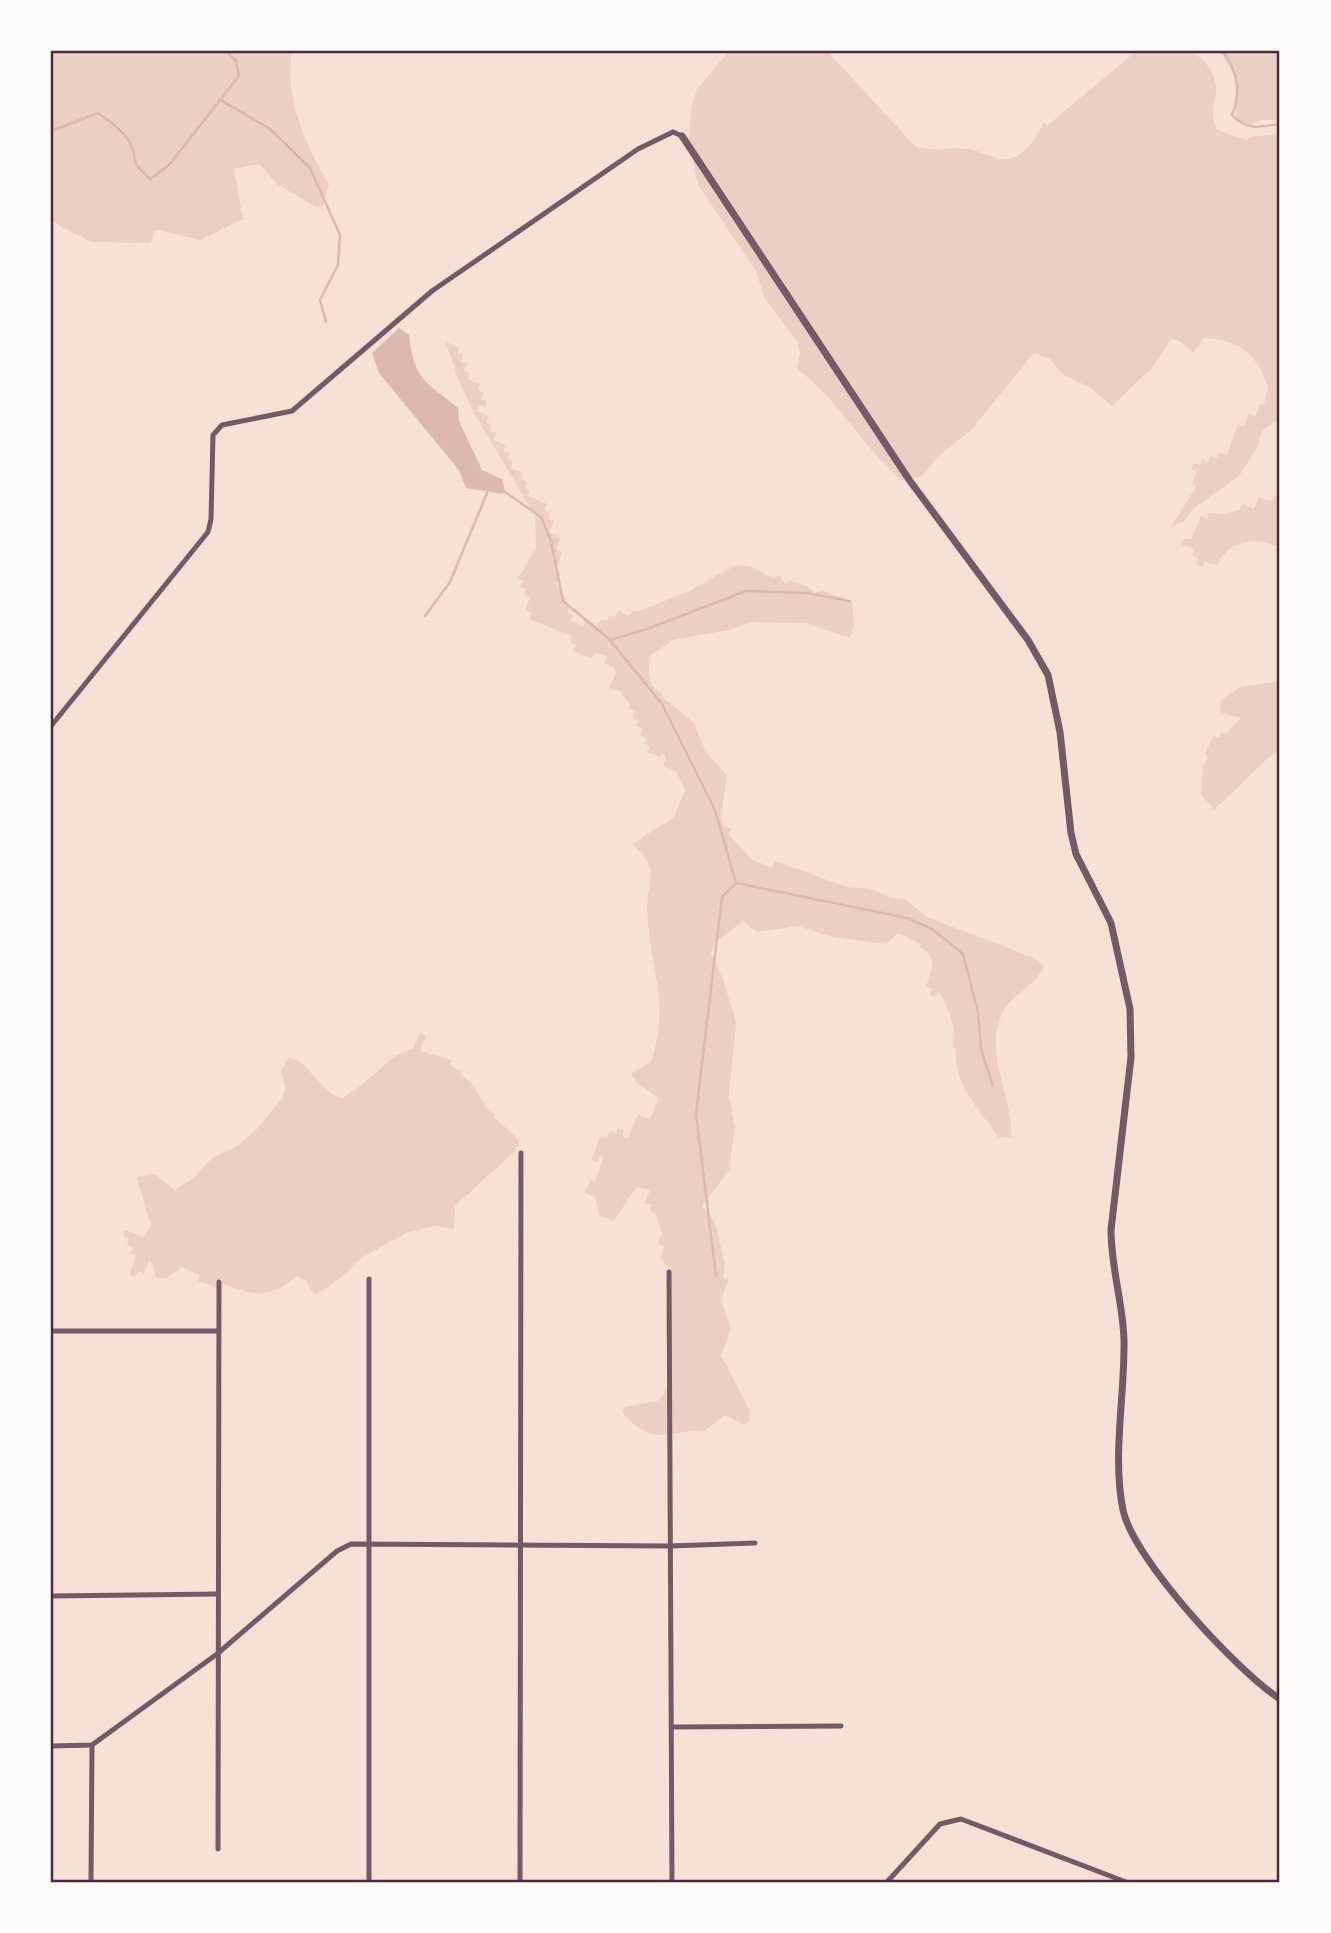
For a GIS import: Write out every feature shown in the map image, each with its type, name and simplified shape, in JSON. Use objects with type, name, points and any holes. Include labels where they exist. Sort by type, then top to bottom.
[{"type":"street","points":[[51,726],[208,532],[211,519],[213,435],[217,429],[222,425],[292,411],[432,290],[638,149],[673,132],[682,136],[910,481],[1028,640],[1048,675],[1060,732],[1071,833],[1076,854],[1111,923],[1130,1009],[1131,1057],[1111,1230],[1111,1258],[1124,1334],[1120,1483],[1123,1509],[1128,1528],[1172,1593],[1257,1680],[1280,1699]]},
{"type":"street","points":[[520,1882],[521,1153]]},
{"type":"street","points":[[669,1272],[672,1882]]},
{"type":"street","points":[[369,1279],[369,1882]]},
{"type":"street","points":[[218,1849],[219,1282]]},
{"type":"street","points":[[51,1331],[217,1331]]},
{"type":"street","points":[[51,1746],[92,1745],[217,1654],[337,1551],[351,1544],[670,1546],[755,1543]]},
{"type":"street","points":[[51,1596],[218,1594]]},
{"type":"street","points":[[672,1727],[841,1726]]},
{"type":"street","points":[[91,1882],[92,1745]]},
{"type":"street","points":[[887,1882],[940,1824],[961,1819],[1126,1882]]},
{"type":"shaded area","points":[[1180,50],[1198,56],[1215,79],[1213,116],[1217,130],[1246,140],[1253,136],[1280,135],[1280,417],[1262,431],[1258,446],[1239,476],[1194,508],[1184,522],[1172,526],[1196,486],[1192,484],[1197,472],[1191,469],[1194,463],[1200,465],[1202,459],[1208,462],[1211,456],[1217,458],[1219,452],[1227,455],[1238,424],[1244,426],[1249,414],[1255,416],[1260,404],[1264,405],[1268,388],[1259,366],[1245,351],[1227,341],[1204,338],[1193,353],[1180,341],[1171,339],[1152,368],[1112,406],[1089,387],[1062,374],[1050,359],[1034,353],[972,429],[939,456],[921,476],[903,481],[875,454],[826,395],[797,369],[800,352],[797,341],[765,299],[756,271],[698,185],[689,143],[691,108],[697,89],[729,51],[827,51],[915,146],[930,149],[968,149],[1007,159],[1026,149],[1043,123],[1048,125],[1136,51]]},
{"type":"shaded area","points":[[51,51],[292,51],[290,69],[294,104],[305,138],[329,185],[323,206],[316,207],[277,184],[259,164],[234,169],[243,219],[200,240],[159,230],[154,231],[151,243],[91,242],[51,221]]},
{"type":"shaded area","points":[[1220,51],[1274,51],[1280,55],[1280,120],[1261,120],[1249,126],[1236,119],[1236,78]]},
{"type":"shaded area","points":[[399,328],[409,335],[414,362],[423,378],[458,408],[459,421],[482,470],[502,479],[505,492],[502,494],[466,488],[459,470],[379,373],[372,353]]},
{"type":"shaded area","points":[[446,342],[459,347],[457,353],[463,355],[460,362],[467,364],[464,370],[470,373],[468,379],[480,384],[478,390],[484,393],[481,399],[487,401],[485,407],[479,405],[477,411],[489,416],[486,422],[492,425],[490,431],[496,433],[494,440],[506,445],[503,451],[510,453],[507,459],[513,462],[511,468],[523,473],[521,479],[527,482],[525,488],[530,490],[528,496],[547,504],[544,510],[550,513],[548,519],[554,521],[549,533],[561,538],[556,550],[562,553],[555,571],[561,574],[556,586],[562,589],[560,595],[566,598],[564,604],[570,606],[567,612],[573,615],[571,621],[583,626],[586,620],[598,625],[601,619],[607,621],[609,615],[615,617],[618,611],[629,616],[633,610],[637,612],[687,592],[736,565],[750,566],[774,578],[776,575],[782,577],[781,581],[787,583],[788,580],[807,586],[815,593],[823,591],[852,601],[854,624],[850,638],[807,623],[753,622],[729,630],[673,640],[650,656],[651,683],[663,694],[662,697],[694,723],[705,751],[727,775],[721,819],[723,825],[731,829],[729,835],[752,859],[772,868],[775,861],[844,886],[871,889],[892,898],[905,899],[927,917],[1034,958],[1044,966],[1035,979],[1006,1007],[997,1029],[997,1060],[1011,1123],[1011,1138],[998,1137],[963,1084],[958,1073],[956,1049],[952,1047],[951,1019],[946,1005],[939,992],[936,997],[930,995],[932,989],[926,986],[932,964],[926,951],[920,948],[921,944],[898,933],[887,944],[832,937],[798,926],[757,932],[743,921],[714,943],[711,954],[722,976],[736,1022],[729,1095],[735,1127],[729,1170],[702,1206],[715,1222],[725,1264],[723,1277],[729,1280],[721,1299],[731,1330],[721,1355],[750,1411],[749,1421],[745,1425],[725,1415],[705,1431],[662,1435],[644,1431],[622,1412],[624,1407],[658,1401],[668,1385],[670,1366],[666,1319],[672,1271],[660,1258],[665,1247],[658,1244],[662,1233],[656,1214],[649,1211],[651,1205],[645,1203],[650,1190],[636,1187],[614,1221],[600,1216],[595,1197],[585,1193],[590,1180],[595,1182],[603,1158],[600,1156],[597,1162],[591,1160],[601,1135],[607,1137],[610,1131],[616,1133],[618,1127],[624,1130],[622,1136],[628,1138],[638,1114],[650,1119],[659,1098],[636,1082],[631,1074],[651,1062],[659,1020],[647,908],[650,870],[642,853],[632,844],[674,817],[685,790],[676,771],[663,766],[666,758],[662,753],[660,757],[647,752],[650,746],[644,744],[646,738],[640,735],[642,729],[636,726],[638,720],[633,718],[635,711],[629,709],[630,705],[620,691],[609,687],[616,674],[614,667],[604,663],[607,657],[595,652],[592,658],[573,651],[576,645],[570,642],[572,636],[529,619],[531,613],[525,610],[530,598],[524,595],[526,589],[520,587],[523,581],[518,579],[536,548],[535,516],[474,413],[457,376]]},
{"type":"shaded area","points":[[1274,495],[1280,498],[1280,548],[1262,542],[1244,543],[1228,551],[1217,566],[1205,561],[1202,567],[1196,564],[1198,558],[1192,556],[1194,549],[1182,545],[1185,538],[1191,540],[1201,516],[1207,519],[1209,513],[1226,514],[1239,510],[1242,504],[1254,509],[1259,497],[1271,501]]},
{"type":"shaded area","points":[[1280,681],[1280,750],[1214,810],[1201,794],[1203,767],[1208,756],[1205,754],[1213,736],[1219,738],[1221,732],[1226,734],[1241,718],[1220,712],[1221,700],[1240,687]]},
{"type":"shaded area","points":[[420,1033],[426,1036],[420,1051],[452,1060],[450,1065],[462,1072],[461,1075],[471,1083],[489,1111],[495,1114],[494,1117],[520,1141],[515,1151],[455,1206],[454,1229],[435,1226],[409,1232],[361,1258],[345,1275],[317,1294],[309,1290],[307,1281],[297,1276],[277,1289],[261,1294],[222,1284],[217,1288],[198,1281],[200,1275],[182,1267],[166,1278],[156,1278],[153,1263],[149,1261],[144,1273],[138,1271],[135,1277],[129,1275],[136,1256],[130,1254],[133,1248],[127,1245],[129,1239],[123,1236],[125,1230],[144,1237],[151,1225],[136,1177],[154,1174],[175,1190],[194,1178],[212,1158],[234,1148],[256,1130],[283,1097],[285,1087],[281,1070],[289,1058],[302,1064],[334,1095],[342,1098],[396,1056],[413,1049]]},
{"type":"waterway","points":[[51,131],[98,113],[124,134],[132,147],[136,165],[150,179],[169,165],[239,76],[236,61],[226,51]]},
{"type":"waterway","points":[[1213,51],[1224,53],[1235,75],[1237,99],[1232,115],[1249,126],[1280,124]]},
{"type":"waterway","points":[[219,99],[270,129],[310,168],[340,235],[338,265],[320,300],[326,322]]},
{"type":"waterway","points":[[505,492],[541,517],[551,541],[563,601],[610,640],[662,704],[715,810],[736,883],[722,897],[696,1114],[716,1276]]},
{"type":"waterway","points":[[425,616],[450,582],[487,493]]},
{"type":"waterway","points":[[610,640],[647,629],[746,591],[807,593],[849,601]]},
{"type":"waterway","points":[[736,883],[907,918],[932,929],[963,954],[978,1012],[981,1049],[993,1086]]}]
